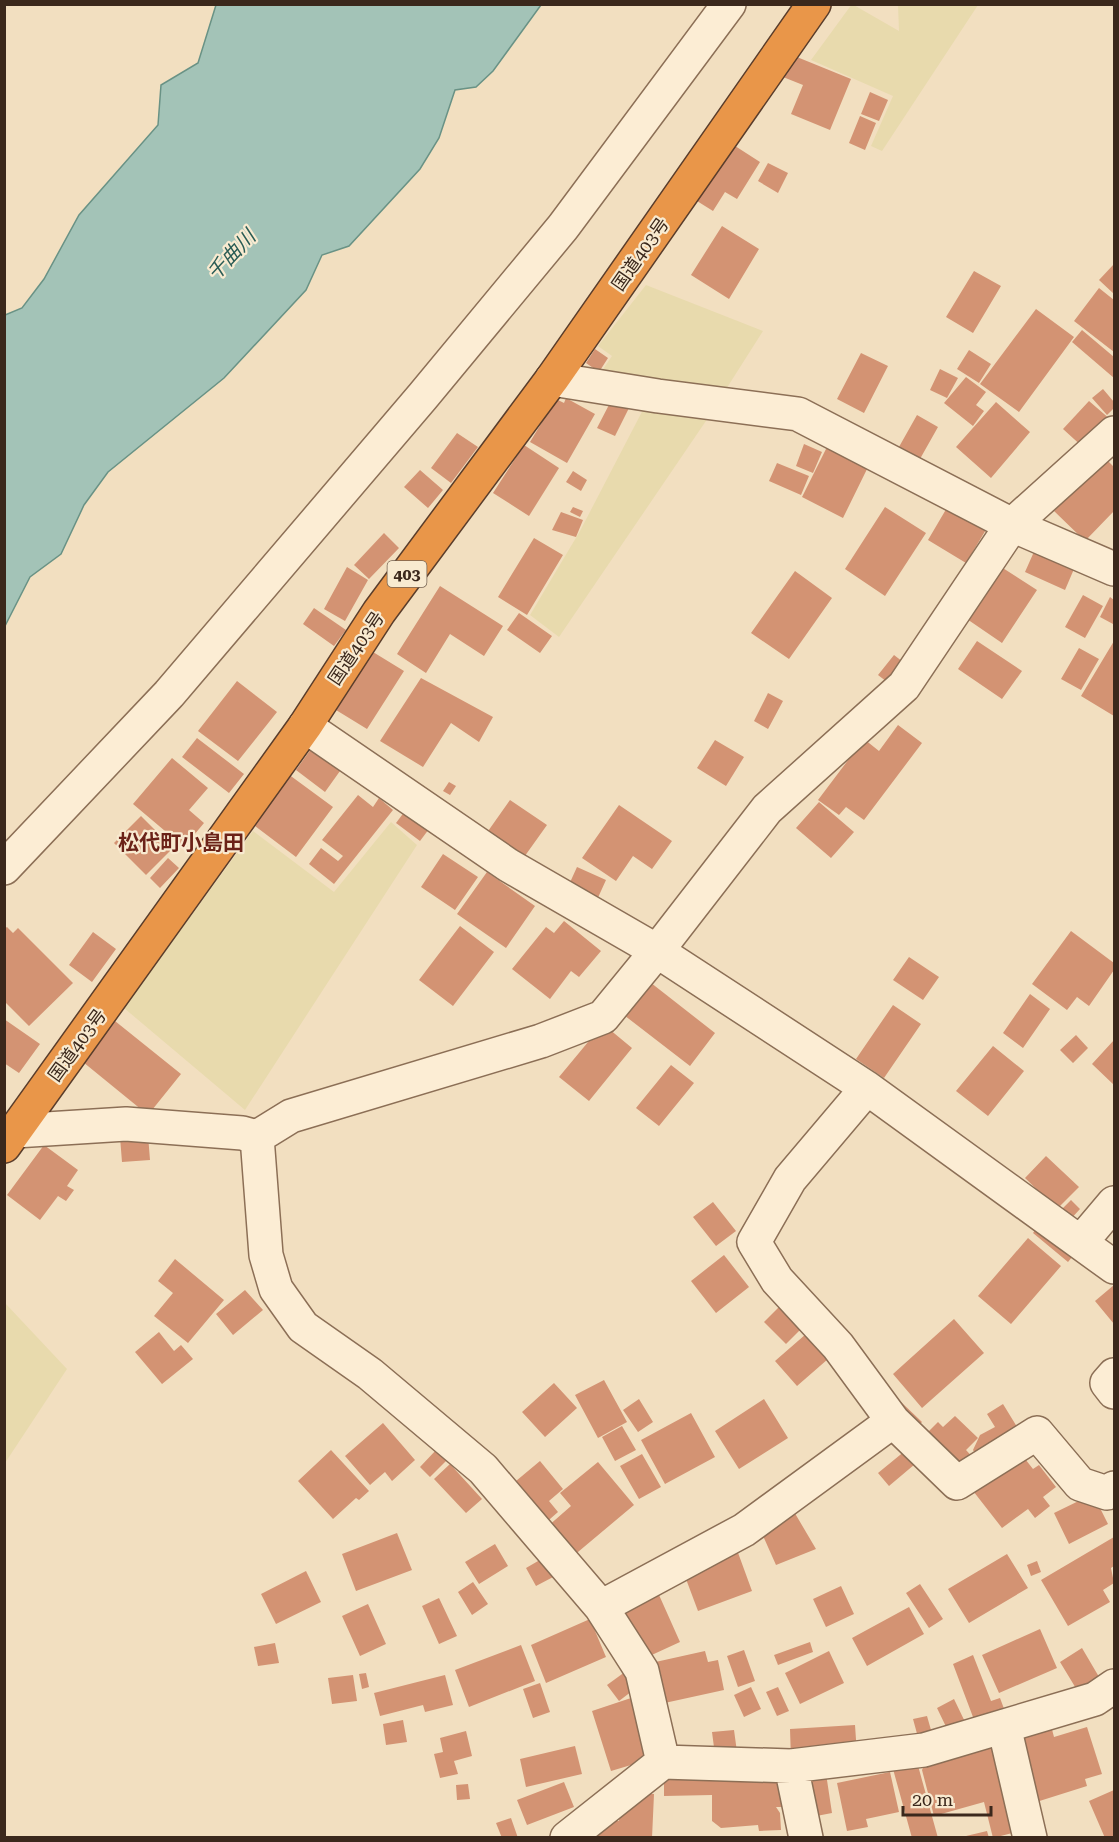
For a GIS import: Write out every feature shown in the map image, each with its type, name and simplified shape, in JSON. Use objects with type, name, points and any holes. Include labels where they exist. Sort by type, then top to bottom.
[{"type":"highway","name":"国道403号","points":[[10,1139],[305,726],[379,612],[552,379],[814,4]]},
{"type":"street","points":[[4,868],[169,694],[423,396],[563,227],[729,4]]},
{"type":"street","points":[[552,379],[658,396],[798,414],[1012,525],[1114,569]]},
{"type":"street","points":[[10,1139],[126,1124],[242,1133],[256,1137],[291,1116],[541,1041],[603,1017],[767,809],[904,686],[1012,525],[1114,433]]},
{"type":"street","points":[[305,726],[508,865],[657,951],[867,1088],[1114,1267]]},
{"type":"street","points":[[867,1088],[790,1179],[754,1242],[777,1280],[838,1346],[893,1421],[957,1483],[1037,1433],[1080,1484],[1107,1493],[1114,1488]]},
{"type":"street","points":[[256,1137],[266,1255],[276,1289],[303,1327],[370,1374],[483,1469],[601,1607],[642,1671],[663,1762]]},
{"type":"street","points":[[1081,1242],[1114,1203]]},
{"type":"street","points":[[1114,1375],[1107,1383],[1114,1392]]},
{"type":"street","points":[[601,1607],[744,1530],[893,1421]]},
{"type":"street","points":[[567,1838],[663,1762],[791,1766],[924,1750],[1095,1699],[1114,1686]]},
{"type":"street","points":[[1004,1726],[1030,1838]]},
{"type":"street","points":[[791,1766],[806,1838]]},
{"type":"shaded area","points":[[852,4],[899,31],[898,5],[978,5],[882,151],[871,146],[893,96],[811,60]]},
{"type":"shaded area","points":[[646,285],[763,331],[723,394],[597,378],[612,356],[598,346]]},
{"type":"shaded area","points":[[646,404],[710,415],[559,637],[530,615],[580,531]]},
{"type":"shaded area","points":[[391,822],[417,845],[245,1110],[124,1008],[253,831],[334,892]]},
{"type":"shaded area","points":[[5,1303],[67,1369],[5,1463]]},
{"type":"water","name":"千曲川","points":[[216,5],[541,5],[493,71],[476,87],[455,90],[439,138],[420,169],[349,246],[322,255],[306,290],[224,378],[108,472],[84,505],[61,554],[30,577],[5,626],[5,315],[22,308],[44,279],[79,215],[158,125],[161,85],[198,63]]},
{"type":"building","points":[[792,55],[851,79],[830,130],[791,114],[803,85],[783,77]]},
{"type":"building","points":[[870,92],[888,100],[879,121],[861,114]]},
{"type":"building","points":[[860,116],[876,123],[865,150],[849,143]]},
{"type":"building","points":[[732,144],[760,162],[737,199],[725,192],[713,211],[697,201]]},
{"type":"building","points":[[768,163],[788,173],[778,193],[758,181]]},
{"type":"building","points":[[722,226],[759,249],[729,299],[691,275]]},
{"type":"building","points":[[1114,264],[1114,294],[1099,280]]},
{"type":"building","points":[[974,271],[1001,286],[973,333],[946,317]]},
{"type":"building","points":[[1099,288],[1114,300],[1114,352],[1074,321]]},
{"type":"building","points":[[1036,309],[1074,337],[1019,412],[980,384]]},
{"type":"building","points":[[1082,330],[1114,357],[1114,378],[1072,342]]},
{"type":"building","points":[[595,349],[608,358],[599,372],[586,363]]},
{"type":"building","points":[[969,350],[991,364],[979,383],[957,369]]},
{"type":"building","points":[[861,353],[888,366],[864,413],[837,399]]},
{"type":"building","points":[[940,369],[958,378],[947,398],[930,390]]},
{"type":"building","points":[[966,377],[986,392],[976,405],[984,411],[973,426],[944,403]]},
{"type":"building","points":[[1103,389],[1114,402],[1114,408],[1107,415],[1092,398]]},
{"type":"building","points":[[566,398],[595,414],[567,463],[530,442],[556,399],[564,403]]},
{"type":"building","points":[[612,399],[629,408],[615,436],[597,428]]},
{"type":"building","points":[[1089,401],[1111,420],[1085,449],[1063,429]]},
{"type":"building","points":[[996,402],[1030,432],[991,478],[956,447]]},
{"type":"building","points":[[917,415],[938,427],[916,466],[895,454]]},
{"type":"building","points":[[457,433],[478,447],[451,483],[431,468]]},
{"type":"building","points":[[804,444],[822,452],[813,473],[796,466]]},
{"type":"building","points":[[524,445],[559,468],[529,516],[493,493]]},
{"type":"building","points":[[828,445],[869,465],[843,518],[802,497]]},
{"type":"building","points":[[1105,458],[1114,467],[1114,511],[1085,541],[1054,511]]},
{"type":"building","points":[[777,463],[809,476],[801,495],[769,481]]},
{"type":"building","points":[[420,470],[443,490],[428,508],[404,487]]},
{"type":"building","points":[[573,471],[587,480],[581,491],[566,482]]},
{"type":"building","points":[[948,506],[987,528],[966,563],[928,540]]},
{"type":"building","points":[[573,507],[583,511],[580,517],[570,512]]},
{"type":"building","points":[[885,507],[926,533],[885,596],[845,569]]},
{"type":"building","points":[[561,512],[583,520],[576,537],[552,530]]},
{"type":"building","points":[[384,533],[399,548],[369,579],[354,565]]},
{"type":"building","points":[[534,538],[563,555],[527,615],[498,597]]},
{"type":"building","points":[[1037,545],[1077,562],[1065,590],[1025,572]]},
{"type":"building","points":[[995,563],[1037,590],[1002,643],[964,617]]},
{"type":"building","points":[[347,567],[368,580],[345,621],[324,609]]},
{"type":"building","points":[[795,571],[832,598],[789,659],[751,633]]},
{"type":"building","points":[[440,586],[503,626],[484,656],[450,634],[426,673],[397,654]]},
{"type":"building","points":[[1083,595],[1103,606],[1085,638],[1065,627]]},
{"type":"building","points":[[1110,597],[1114,600],[1113,624],[1100,617]]},
{"type":"building","points":[[314,608],[346,630],[334,646],[303,624]]},
{"type":"building","points":[[519,613],[552,636],[540,653],[507,630]]},
{"type":"building","points":[[977,641],[1022,671],[1002,699],[958,669]]},
{"type":"building","points":[[1114,641],[1114,716],[1081,696]]},
{"type":"building","points":[[1079,648],[1099,659],[1081,690],[1061,679]]},
{"type":"building","points":[[373,652],[404,671],[367,729],[336,710]]},
{"type":"building","points":[[894,655],[907,665],[891,685],[878,675]]},
{"type":"building","points":[[421,678],[493,717],[479,742],[451,723],[423,767],[380,741]]},
{"type":"building","points":[[237,681],[277,712],[238,761],[198,731]]},
{"type":"building","points":[[768,693],[783,701],[768,729],[754,721]]},
{"type":"building","points":[[898,725],[922,743],[864,820],[846,807],[839,815],[818,800],[864,739],[879,751]]},
{"type":"building","points":[[197,738],[244,774],[229,793],[182,757]]},
{"type":"building","points":[[715,740],[744,757],[726,786],[697,768]]},
{"type":"building","points":[[316,742],[345,764],[325,792],[296,770]]},
{"type":"building","points":[[172,758],[208,788],[189,810],[204,823],[184,847],[133,804]]},
{"type":"building","points":[[284,771],[333,807],[296,857],[247,820]]},
{"type":"building","points":[[449,782],[456,786],[450,795],[443,791]]},
{"type":"building","points":[[358,795],[373,807],[379,798],[393,810],[334,884],[309,864],[321,848],[338,861],[343,856],[322,840]]},
{"type":"building","points":[[510,800],[547,825],[522,860],[486,834]]},
{"type":"building","points":[[819,802],[854,832],[831,858],[796,828]]},
{"type":"building","points":[[619,805],[672,841],[652,869],[633,856],[616,881],[582,858]]},
{"type":"building","points":[[408,807],[432,825],[420,841],[396,823]]},
{"type":"building","points":[[141,816],[173,848],[146,875],[114,843]]},
{"type":"building","points":[[443,854],[478,877],[455,910],[421,887]]},
{"type":"building","points":[[168,858],[179,868],[160,888],[150,878]]},
{"type":"building","points":[[577,867],[606,880],[596,902],[567,889]]},
{"type":"building","points":[[487,872],[535,906],[506,948],[457,914]]},
{"type":"building","points":[[564,921],[601,951],[579,977],[571,971],[550,999],[512,969],[546,927],[554,933]]},
{"type":"building","points":[[460,926],[494,952],[453,1006],[419,980]]},
{"type":"building","points":[[7,927],[13,933],[18,928],[73,983],[29,1026],[4,1001],[4,929]]},
{"type":"building","points":[[1071,931],[1114,963],[1114,970],[1089,1006],[1077,997],[1067,1010],[1032,984]]},
{"type":"building","points":[[93,932],[116,949],[92,982],[69,965]]},
{"type":"building","points":[[909,957],[939,977],[923,1000],[893,980]]},
{"type":"building","points":[[646,979],[715,1033],[690,1066],[620,1012]]},
{"type":"building","points":[[1030,994],[1050,1009],[1023,1048],[1003,1033]]},
{"type":"building","points":[[893,1005],[921,1024],[884,1078],[856,1059]]},
{"type":"building","points":[[4,1019],[40,1044],[19,1073],[4,1063]]},
{"type":"building","points":[[115,1021],[181,1074],[148,1115],[83,1062]]},
{"type":"building","points":[[603,1024],[632,1048],[589,1101],[559,1077]]},
{"type":"building","points":[[1076,1035],[1088,1048],[1073,1063],[1060,1050]]},
{"type":"building","points":[[1114,1040],[1114,1085],[1092,1064]]},
{"type":"building","points":[[993,1046],[1024,1071],[988,1116],[956,1091]]},
{"type":"building","points":[[671,1065],[694,1083],[659,1126],[636,1108]]},
{"type":"building","points":[[148,1135],[150,1160],[122,1162],[120,1137]]},
{"type":"building","points":[[44,1145],[78,1170],[67,1186],[74,1190],[66,1201],[58,1196],[40,1220],[7,1195]]},
{"type":"building","points":[[1046,1156],[1079,1187],[1057,1209],[1025,1178]]},
{"type":"building","points":[[1071,1200],[1080,1209],[1068,1222],[1058,1213]]},
{"type":"building","points":[[713,1202],[736,1231],[716,1246],[693,1217]]},
{"type":"building","points":[[1041,1222],[1077,1251],[1068,1262],[1033,1233]]},
{"type":"building","points":[[1028,1238],[1061,1266],[1011,1324],[978,1296]]},
{"type":"building","points":[[724,1255],[749,1287],[716,1313],[691,1281]]},
{"type":"building","points":[[175,1259],[224,1300],[188,1343],[154,1316],[173,1293],[158,1281]]},
{"type":"building","points":[[1114,1285],[1114,1324],[1095,1301]]},
{"type":"building","points":[[245,1290],[263,1310],[233,1335],[216,1314]]},
{"type":"building","points":[[785,1301],[807,1323],[786,1344],[764,1322]]},
{"type":"building","points":[[954,1319],[984,1353],[922,1408],[893,1374]]},
{"type":"building","points":[[159,1332],[174,1351],[181,1345],[193,1359],[162,1384],[135,1352]]},
{"type":"building","points":[[806,1334],[828,1359],[797,1386],[775,1361]]},
{"type":"building","points":[[604,1380],[627,1422],[598,1438],[575,1395]]},
{"type":"building","points":[[554,1383],[577,1408],[545,1437],[522,1412]]},
{"type":"building","points":[[639,1399],[653,1422],[638,1432],[623,1410]]},
{"type":"building","points":[[764,1399],[788,1438],[739,1469],[715,1431]]},
{"type":"building","points":[[901,1402],[922,1422],[915,1430],[894,1409]]},
{"type":"building","points":[[1003,1404],[1022,1435],[979,1460],[973,1450],[980,1435],[995,1427],[987,1414]]},
{"type":"building","points":[[691,1413],[715,1457],[665,1484],[641,1440]]},
{"type":"building","points":[[955,1416],[978,1438],[966,1450],[976,1461],[960,1476],[922,1438],[938,1422],[943,1427]]},
{"type":"building","points":[[383,1423],[415,1460],[392,1481],[385,1472],[370,1485],[345,1456]]},
{"type":"building","points":[[622,1426],[636,1450],[615,1461],[602,1437]]},
{"type":"building","points":[[911,1446],[921,1459],[889,1486],[878,1473]]},
{"type":"building","points":[[437,1449],[447,1460],[430,1477],[420,1467]]},
{"type":"building","points":[[331,1450],[369,1491],[359,1500],[356,1498],[333,1519],[298,1481]]},
{"type":"building","points":[[1018,1450],[1033,1469],[1039,1465],[1056,1487],[1043,1497],[1050,1506],[1035,1518],[1028,1509],[1002,1528],[970,1487]]},
{"type":"building","points":[[642,1454],[661,1487],[639,1499],[620,1466]]},
{"type":"building","points":[[540,1461],[563,1489],[549,1501],[558,1512],[542,1526],[510,1486]]},
{"type":"building","points":[[598,1462],[634,1505],[572,1557],[547,1527],[571,1506],[560,1493]]},
{"type":"building","points":[[450,1464],[482,1499],[466,1513],[434,1479]]},
{"type":"building","points":[[1093,1494],[1108,1524],[1069,1544],[1054,1513]]},
{"type":"building","points":[[793,1510],[816,1549],[776,1565],[760,1529]]},
{"type":"building","points":[[397,1533],[412,1570],[356,1591],[342,1554]]},
{"type":"building","points":[[1114,1537],[1114,1566],[1111,1568],[1114,1583],[1103,1590],[1110,1602],[1068,1626],[1041,1580]]},
{"type":"building","points":[[495,1544],[508,1566],[479,1584],[465,1562]]},
{"type":"building","points":[[737,1550],[752,1591],[698,1611],[683,1571]]},
{"type":"building","points":[[1007,1554],[1028,1588],[969,1623],[948,1589]]},
{"type":"building","points":[[545,1557],[555,1576],[536,1586],[526,1568]]},
{"type":"building","points":[[1037,1561],[1041,1572],[1031,1576],[1027,1565]]},
{"type":"building","points":[[306,1571],[321,1602],[276,1624],[261,1594]]},
{"type":"building","points":[[473,1582],[488,1604],[472,1615],[458,1592]]},
{"type":"building","points":[[920,1584],[943,1619],[929,1628],[906,1593]]},
{"type":"building","points":[[655,1586],[680,1642],[643,1659],[618,1603]]},
{"type":"building","points":[[841,1586],[854,1614],[826,1627],[813,1599]]},
{"type":"building","points":[[439,1598],[457,1636],[439,1644],[422,1606]]},
{"type":"building","points":[[368,1604],[386,1644],[360,1656],[342,1616]]},
{"type":"building","points":[[909,1607],[924,1634],[867,1666],[852,1638]]},
{"type":"building","points":[[590,1619],[606,1657],[546,1683],[531,1645]]},
{"type":"building","points":[[1040,1629],[1057,1668],[999,1693],[982,1655]]},
{"type":"building","points":[[810,1642],[813,1652],[778,1665],[774,1655]]},
{"type":"building","points":[[275,1643],[279,1663],[258,1666],[254,1647]]},
{"type":"building","points":[[521,1645],[535,1681],[469,1707],[455,1670]]},
{"type":"building","points":[[1082,1648],[1102,1682],[1080,1695],[1060,1662]]},
{"type":"building","points":[[744,1650],[755,1681],[738,1687],[727,1656]]},
{"type":"building","points":[[705,1651],[708,1662],[718,1660],[724,1690],[660,1704],[651,1663]]},
{"type":"building","points":[[829,1651],[844,1683],[800,1704],[785,1673]]},
{"type":"building","points":[[973,1655],[991,1701],[1000,1698],[1006,1714],[976,1725],[953,1664]]},
{"type":"building","points":[[629,1669],[640,1685],[619,1701],[607,1685]]},
{"type":"building","points":[[366,1673],[369,1687],[362,1689],[359,1674]]},
{"type":"building","points":[[353,1675],[357,1701],[332,1704],[328,1678]]},
{"type":"building","points":[[445,1675],[453,1705],[425,1712],[423,1705],[380,1716],[374,1693]]},
{"type":"building","points":[[540,1683],[550,1712],[533,1718],[523,1689]]},
{"type":"building","points":[[751,1687],[761,1709],[744,1717],[734,1695]]},
{"type":"building","points":[[778,1687],[789,1711],[777,1716],[766,1692]]},
{"type":"building","points":[[631,1698],[651,1759],[611,1771],[592,1711]]},
{"type":"building","points":[[954,1699],[967,1726],[950,1735],[937,1708]]},
{"type":"building","points":[[927,1716],[933,1737],[919,1741],[913,1719]]},
{"type":"building","points":[[403,1720],[407,1742],[386,1745],[383,1724]]},
{"type":"building","points":[[1050,1722],[1054,1737],[1087,1727],[1102,1774],[1085,1779],[1087,1786],[1030,1804],[1009,1735]]},
{"type":"building","points":[[855,1725],[857,1754],[791,1759],[790,1729]]},
{"type":"building","points":[[734,1730],[737,1752],[715,1755],[712,1732]]},
{"type":"building","points":[[466,1731],[472,1756],[454,1761],[458,1774],[440,1778],[434,1754],[443,1752],[440,1738]]},
{"type":"building","points":[[997,1734],[1024,1830],[993,1838],[984,1802],[934,1816],[922,1770],[928,1757]]},
{"type":"building","points":[[575,1746],[582,1774],[526,1787],[520,1759]]},
{"type":"building","points":[[917,1762],[938,1838],[912,1838],[893,1769]]},
{"type":"building","points":[[711,1766],[711,1781],[785,1779],[786,1807],[776,1807],[780,1813],[781,1830],[759,1831],[758,1825],[721,1828],[712,1821],[712,1795],[664,1796],[664,1768]]},
{"type":"building","points":[[825,1767],[832,1813],[806,1818],[798,1771]]},
{"type":"building","points":[[890,1772],[899,1812],[866,1819],[868,1827],[847,1831],[837,1783]]},
{"type":"building","points":[[564,1782],[574,1807],[527,1825],[517,1800]]},
{"type":"building","points":[[468,1784],[470,1799],[457,1800],[456,1785]]},
{"type":"building","points":[[1114,1790],[1114,1836],[1105,1838],[1089,1801]]},
{"type":"building","points":[[627,1793],[654,1794],[652,1838],[589,1838],[590,1820],[619,1821],[620,1800]]},
{"type":"building","points":[[511,1818],[518,1838],[502,1838],[496,1823]]},
{"type":"building","points":[[987,1831],[989,1838],[966,1838],[966,1836]]},
{"type":"district","name":"松代町小島田","points":[[181,843]]}]
